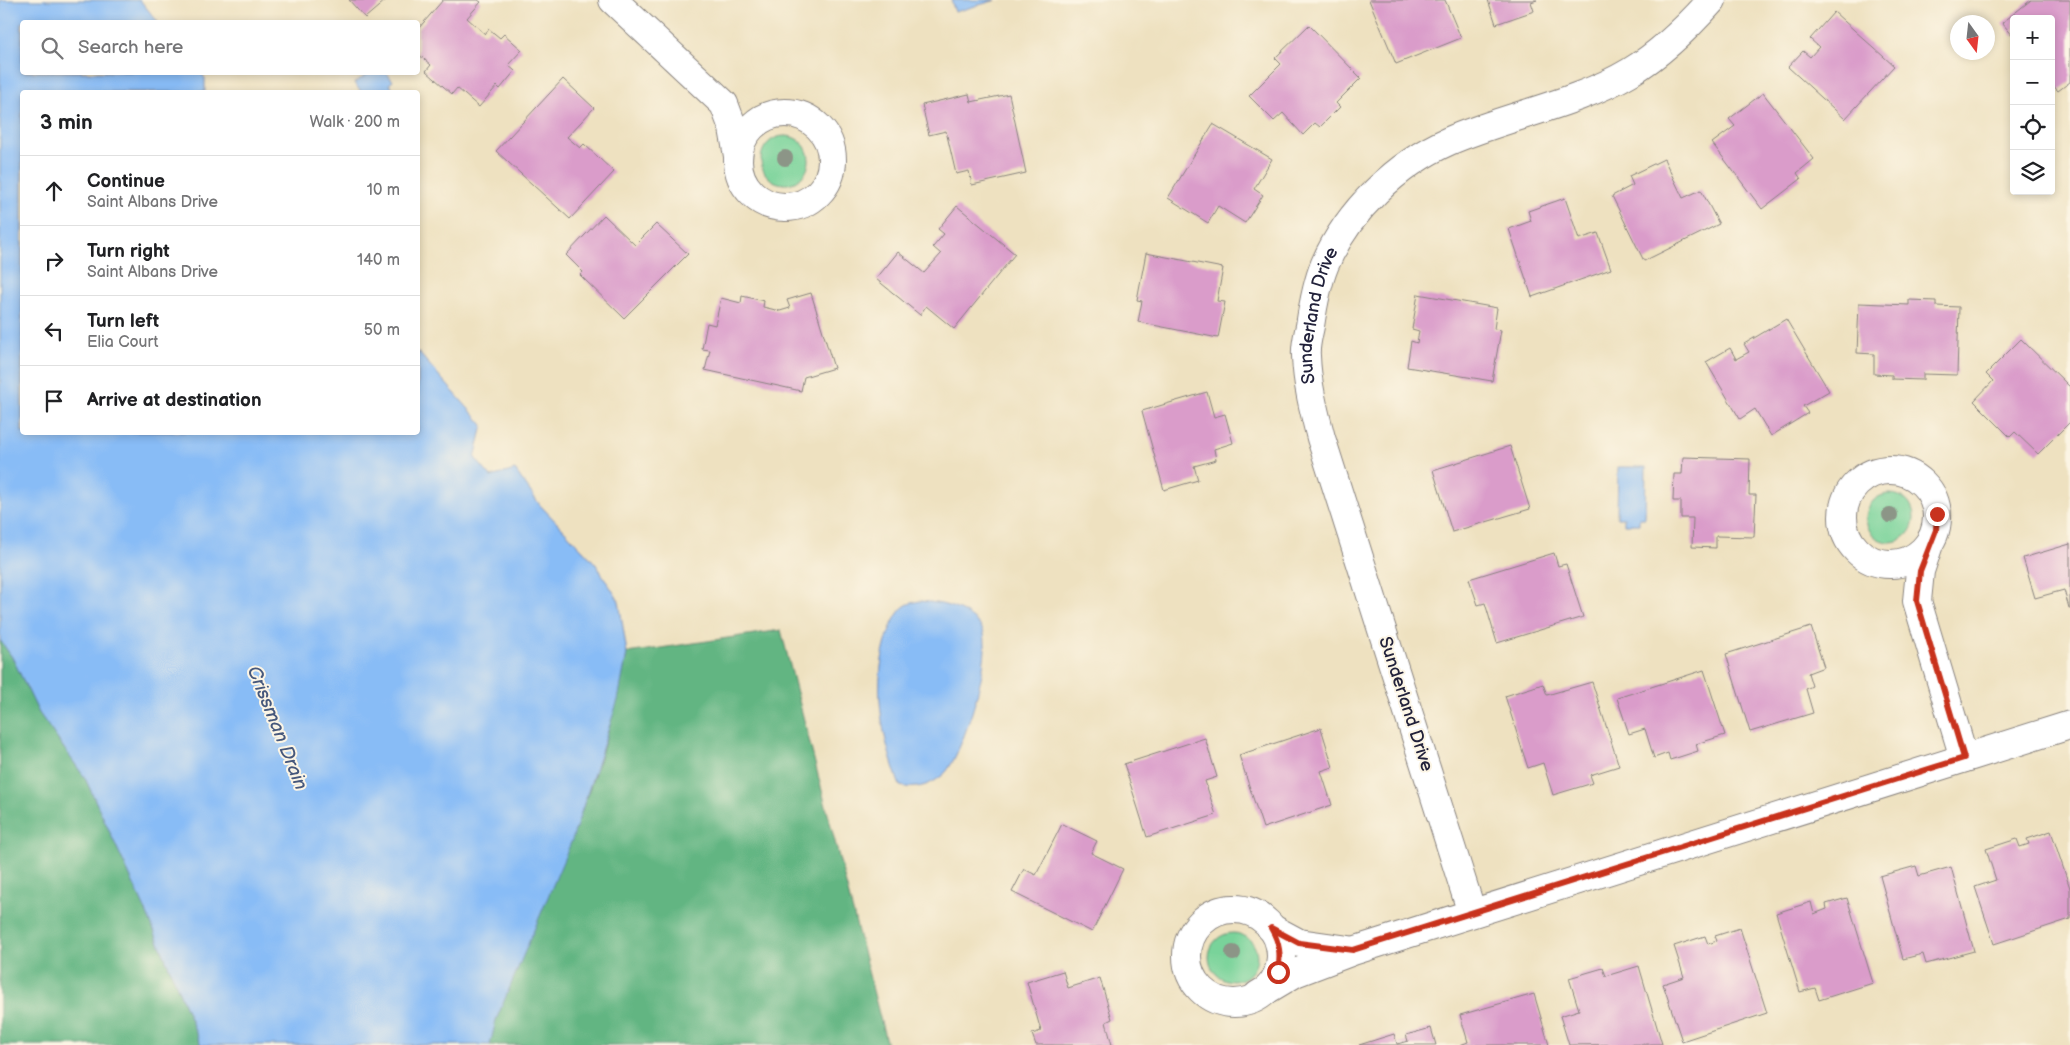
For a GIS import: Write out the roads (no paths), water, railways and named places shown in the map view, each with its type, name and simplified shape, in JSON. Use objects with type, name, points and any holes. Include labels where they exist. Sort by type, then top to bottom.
[{"type":"street","points":[[612,0],[724,104],[733,128],[739,171],[745,185],[756,197],[770,204],[785,207],[800,204],[819,191],[831,171],[832,156],[828,141],[820,128],[808,119],[793,113],[778,114],[749,111],[724,104]]},
{"type":"street","name":"Sunderland Drive","points":[[1472,913],[1321,438],[1311,397],[1306,354],[1312,307],[1325,264],[1347,226],[1376,190],[1413,161],[1449,141],[1578,95],[1629,73],[1663,50],[1712,0]]},
{"type":"street","points":[[738,156],[742,141],[750,128],[763,118],[778,114]]},
{"type":"street","points":[[1917,601],[1874,561],[1860,553],[1850,542],[1844,528],[1843,512],[1848,497],[1856,484],[1868,475],[1883,470],[1899,470],[1914,476],[1926,486],[1934,499],[1937,514],[1936,530],[1920,571],[1917,601],[1964,758]]},
{"type":"street","points":[[1874,561],[1889,564],[1904,562],[1918,555],[1929,544]]},
{"type":"street","points":[[1353,950],[1299,943],[1271,928],[1260,917],[1246,910],[1230,909],[1215,912],[1202,920],[1192,932],[1187,947],[1187,962],[1191,977],[1201,990],[1214,998],[1228,1002],[1244,1002],[1295,973],[1353,950],[2070,725]]},
{"type":"street","points":[[1258,995],[1270,985],[1278,972],[1280,949],[1271,928]]},
{"type":"water","name":"Crissman Drain","points":[[0,0],[140,0],[156,20],[20,20],[20,75],[202,75],[205,78],[205,90],[20,90],[20,435],[420,435],[420,354],[483,425],[475,458],[491,477],[515,470],[539,504],[595,563],[619,601],[627,653],[618,700],[572,840],[496,1020],[490,1045],[201,1045],[146,911],[85,778],[39,713],[12,657],[0,640]]},
{"type":"water","points":[[951,0],[996,0],[955,12]]},
{"type":"water","points":[[367,75],[388,75],[393,81],[389,84],[394,90],[359,90],[354,83]]},
{"type":"water","points":[[1618,467],[1646,467],[1645,518],[1639,518],[1639,524],[1624,524],[1624,518],[1617,518]]},
{"type":"water","points":[[920,601],[937,603],[968,615],[981,627],[985,638],[985,656],[968,725],[952,763],[945,773],[935,781],[924,786],[906,787],[900,786],[883,729],[880,671],[889,632],[900,611],[910,603]]}]
